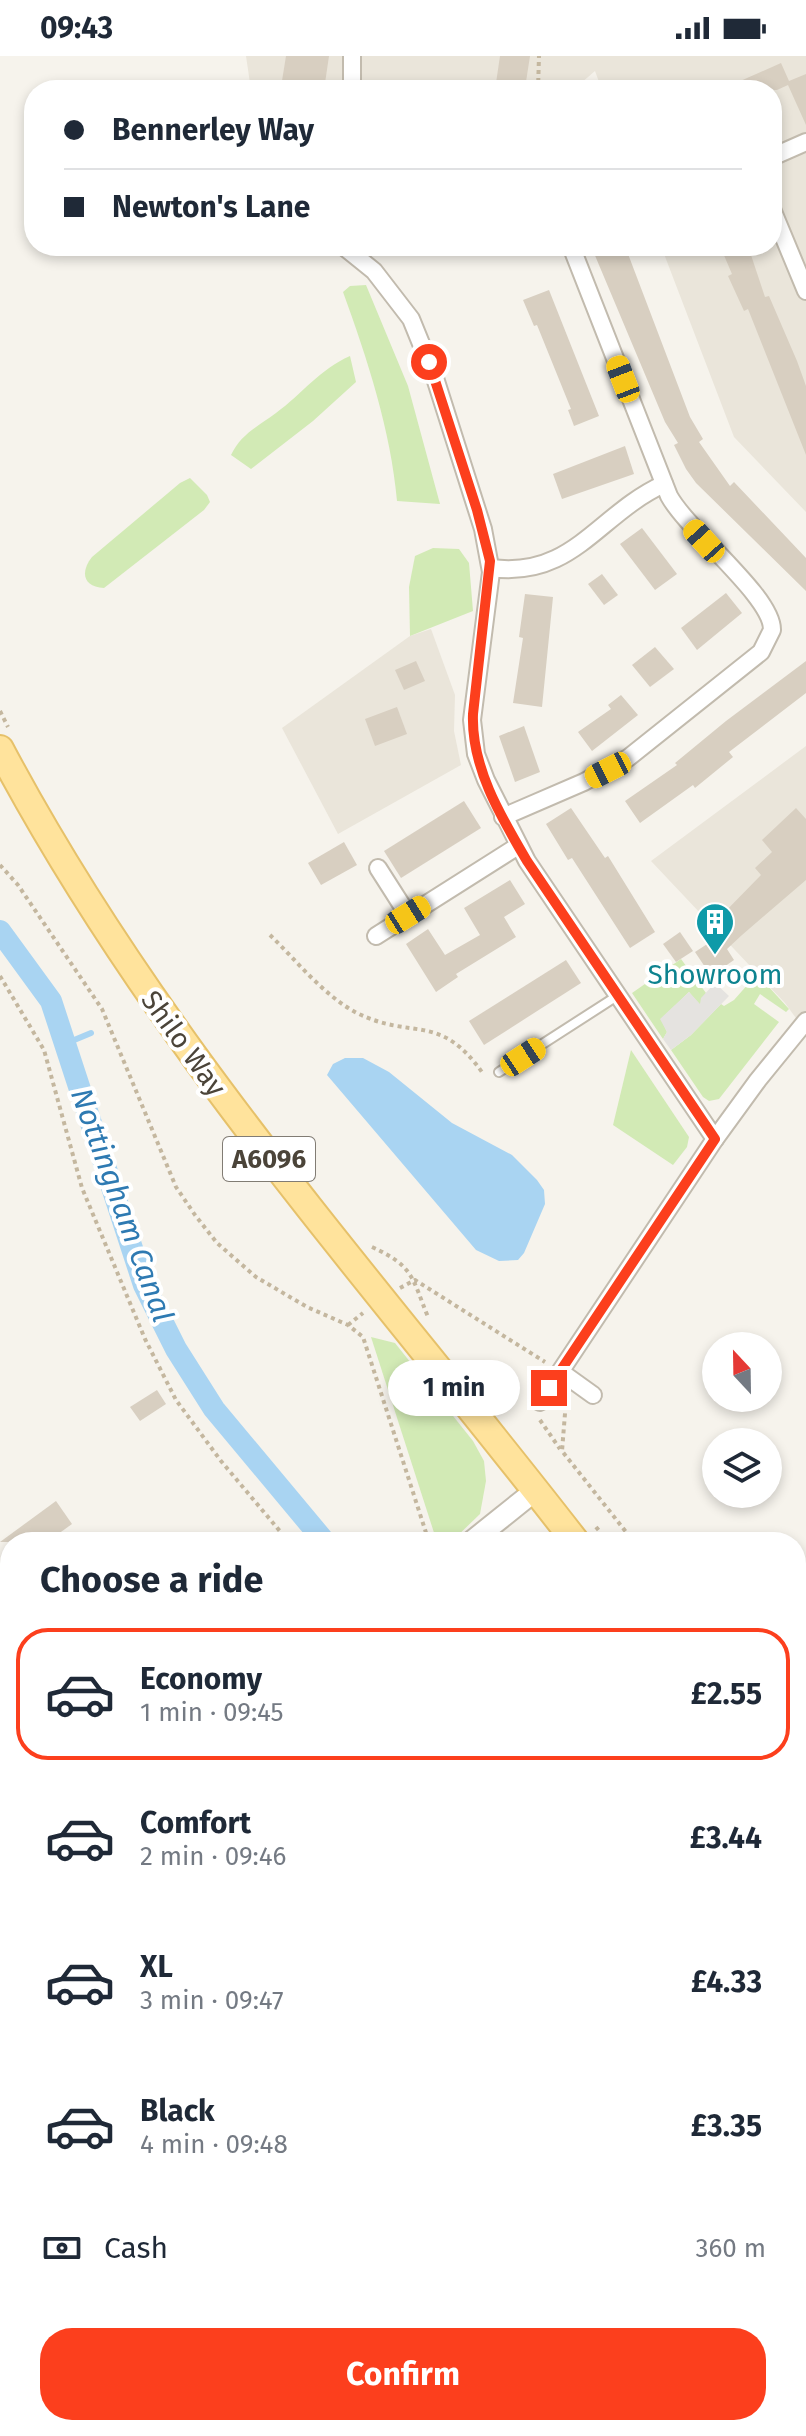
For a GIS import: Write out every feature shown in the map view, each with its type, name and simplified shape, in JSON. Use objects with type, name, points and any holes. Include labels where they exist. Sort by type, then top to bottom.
[{"type":"main road","name":"Shilo Way","points":[[6,741],[65,864],[167,1023],[280,1173],[470,1405],[568,1532]]},
{"type":"street","points":[[352,56],[352,80]]},
{"type":"street","points":[[782,153],[806,142]]},
{"type":"street","points":[[782,233],[806,291]]},
{"type":"street","points":[[355,256],[374,271],[411,319],[449,419],[477,510],[491,568],[474,692],[473,735],[480,766],[518,846],[715,1139]]},
{"type":"street","points":[[503,817],[584,782],[628,758],[768,644],[773,625],[765,605],[688,523],[664,484],[575,256]]},
{"type":"street","points":[[491,568],[526,570],[551,563],[641,496],[664,484]]},
{"type":"street","points":[[376,936],[518,846]]},
{"type":"street","points":[[378,868],[408,915]]},
{"type":"street","points":[[545,1395],[715,1139],[806,1021]]},
{"type":"street","points":[[561,1372],[593,1395]]},
{"type":"street","points":[[484,1532],[536,1490]]},
{"type":"lane","points":[[499,1072],[617,996]]},
{"type":"path","points":[[538,80],[539,56]]},
{"type":"path","points":[[0,711],[6,741]]},
{"type":"path","points":[[0,865],[18,885],[102,1009],[176,1187],[195,1215],[217,1243],[256,1277],[307,1307],[348,1325],[363,1337],[426,1532]]},
{"type":"path","points":[[270,935],[350,1009],[370,1017],[446,1035],[469,1053],[491,1084]]},
{"type":"path","points":[[0,976],[44,1050],[82,1188],[145,1339],[176,1400],[221,1461],[281,1532]]},
{"type":"path","points":[[368,1245],[396,1258],[415,1280],[561,1372]]},
{"type":"path","points":[[348,1325],[382,1299],[415,1280]]},
{"type":"path","points":[[415,1280],[432,1323]]},
{"type":"path","points":[[562,1451],[566,1401],[545,1395],[536,1413],[562,1451],[626,1532]]},
{"type":"path","points":[[588,1518],[600,1532]]},
{"type":"shaded area","points":[[246,56],[806,56],[806,512],[734,437],[665,256],[782,256],[782,80],[598,80],[595,71],[585,80],[250,80]]},
{"type":"shaded area","points":[[431,629],[455,695],[454,731],[461,765],[338,834],[282,728],[410,636]]},
{"type":"shaded area","points":[[806,746],[806,1032],[785,1003],[651,861]]},
{"type":"shaded area","points":[[715,983],[729,996],[691,1035],[671,1050],[663,1039],[667,1032],[660,1019],[689,992],[700,1004],[701,998]]},
{"type":"green space","points":[[366,285],[408,386],[440,504],[397,501],[384,422],[343,292],[350,286]]},
{"type":"green space","points":[[350,356],[356,382],[313,421],[251,469],[231,455],[250,431],[329,368]]},
{"type":"green space","points":[[190,478],[207,495],[210,502],[204,510],[104,588],[88,582],[85,573],[92,557]]},
{"type":"green space","points":[[433,548],[459,549],[469,563],[473,611],[410,636],[409,587],[415,556]]},
{"type":"green space","points":[[681,959],[706,993],[700,1005],[689,992],[661,1019],[667,1032],[663,1039],[632,993]]},
{"type":"green space","points":[[757,974],[789,1009],[786,1012],[760,994],[754,1004],[779,1022],[719,1099],[709,1101],[703,1097],[671,1050],[691,1035],[721,1004],[724,1006],[734,1000]]},
{"type":"green space","points":[[631,1050],[689,1137],[687,1147],[673,1165],[613,1125]]},
{"type":"green space","points":[[371,1337],[395,1343],[473,1441],[484,1461],[486,1481],[480,1514],[461,1532],[434,1532]]},
{"type":"water","points":[[345,1058],[363,1058],[389,1072],[452,1123],[512,1155],[537,1180],[544,1190],[545,1204],[518,1260],[499,1261],[476,1250],[327,1075],[333,1064]]},
{"type":"building","points":[[286,56],[329,56],[325,80],[282,80]]},
{"type":"building","points":[[500,56],[530,56],[526,80],[496,80]]},
{"type":"building","points":[[781,63],[789,81],[806,74],[806,125],[788,85],[782,88],[782,80],[743,80]]},
{"type":"building","points":[[595,256],[629,256],[690,417],[703,439],[699,442],[730,486],[734,482],[806,558],[806,591],[696,483],[686,469],[674,445],[678,443],[665,422]]},
{"type":"building","points":[[724,256],[751,256],[765,297],[769,296],[797,361],[806,386],[806,455],[748,309],[744,311],[728,276],[732,274]]},
{"type":"building","points":[[549,290],[599,416],[574,426],[568,410],[571,409],[537,325],[534,326],[523,300]]},
{"type":"building","points":[[625,446],[634,474],[562,499],[553,474]]},
{"type":"building","points":[[642,528],[677,574],[655,590],[620,544]]},
{"type":"building","points":[[602,574],[618,595],[604,605],[588,584]]},
{"type":"building","points":[[726,593],[742,613],[697,650],[681,628]]},
{"type":"building","points":[[525,594],[553,597],[542,707],[513,703],[523,638],[519,637]]},
{"type":"building","points":[[655,647],[674,669],[650,687],[632,665]]},
{"type":"building","points":[[416,661],[425,681],[404,690],[395,670]]},
{"type":"building","points":[[806,661],[806,693],[729,752],[733,757],[695,788],[693,785],[640,823],[625,801],[677,765],[675,763],[726,721]]},
{"type":"building","points":[[621,695],[638,715],[592,751],[578,732],[611,709],[608,705]]},
{"type":"building","points":[[397,707],[407,734],[375,746],[365,719]]},
{"type":"building","points":[[524,726],[540,772],[515,782],[499,736]]},
{"type":"building","points":[[464,801],[481,828],[401,878],[384,851]]},
{"type":"building","points":[[571,808],[605,858],[608,856],[655,932],[630,948],[572,858],[568,860],[546,824]]},
{"type":"building","points":[[796,808],[806,819],[806,880],[727,949],[734,960],[711,976],[695,952],[727,931],[716,921],[761,875],[755,868],[772,852],[762,840]]},
{"type":"building","points":[[344,842],[357,865],[321,885],[308,863]]},
{"type":"building","points":[[510,880],[525,904],[504,917],[516,937],[456,974],[458,977],[436,992],[406,944],[428,929],[445,955],[480,935],[464,908]]},
{"type":"building","points":[[680,932],[693,951],[676,962],[663,944]]},
{"type":"building","points":[[566,960],[581,983],[484,1045],[469,1021]]},
{"type":"building","points":[[157,1390],[166,1404],[140,1421],[130,1407]]},
{"type":"building","points":[[56,1501],[72,1524],[61,1532],[14,1532]]},
{"type":"waterway","name":"Nottingham Canal","points":[[0,931],[51,1001],[144,1285],[176,1349],[214,1409],[317,1532]]},
{"type":"waterway","points":[[67,1043],[91,1033]]},
{"type":"place","name":"Showroom","points":[[715,956]]},
{"type":"route","points":[[429,362],[477,510],[490,561],[473,714],[473,735],[480,766],[507,826],[527,861],[715,1139],[549,1388]]}]
